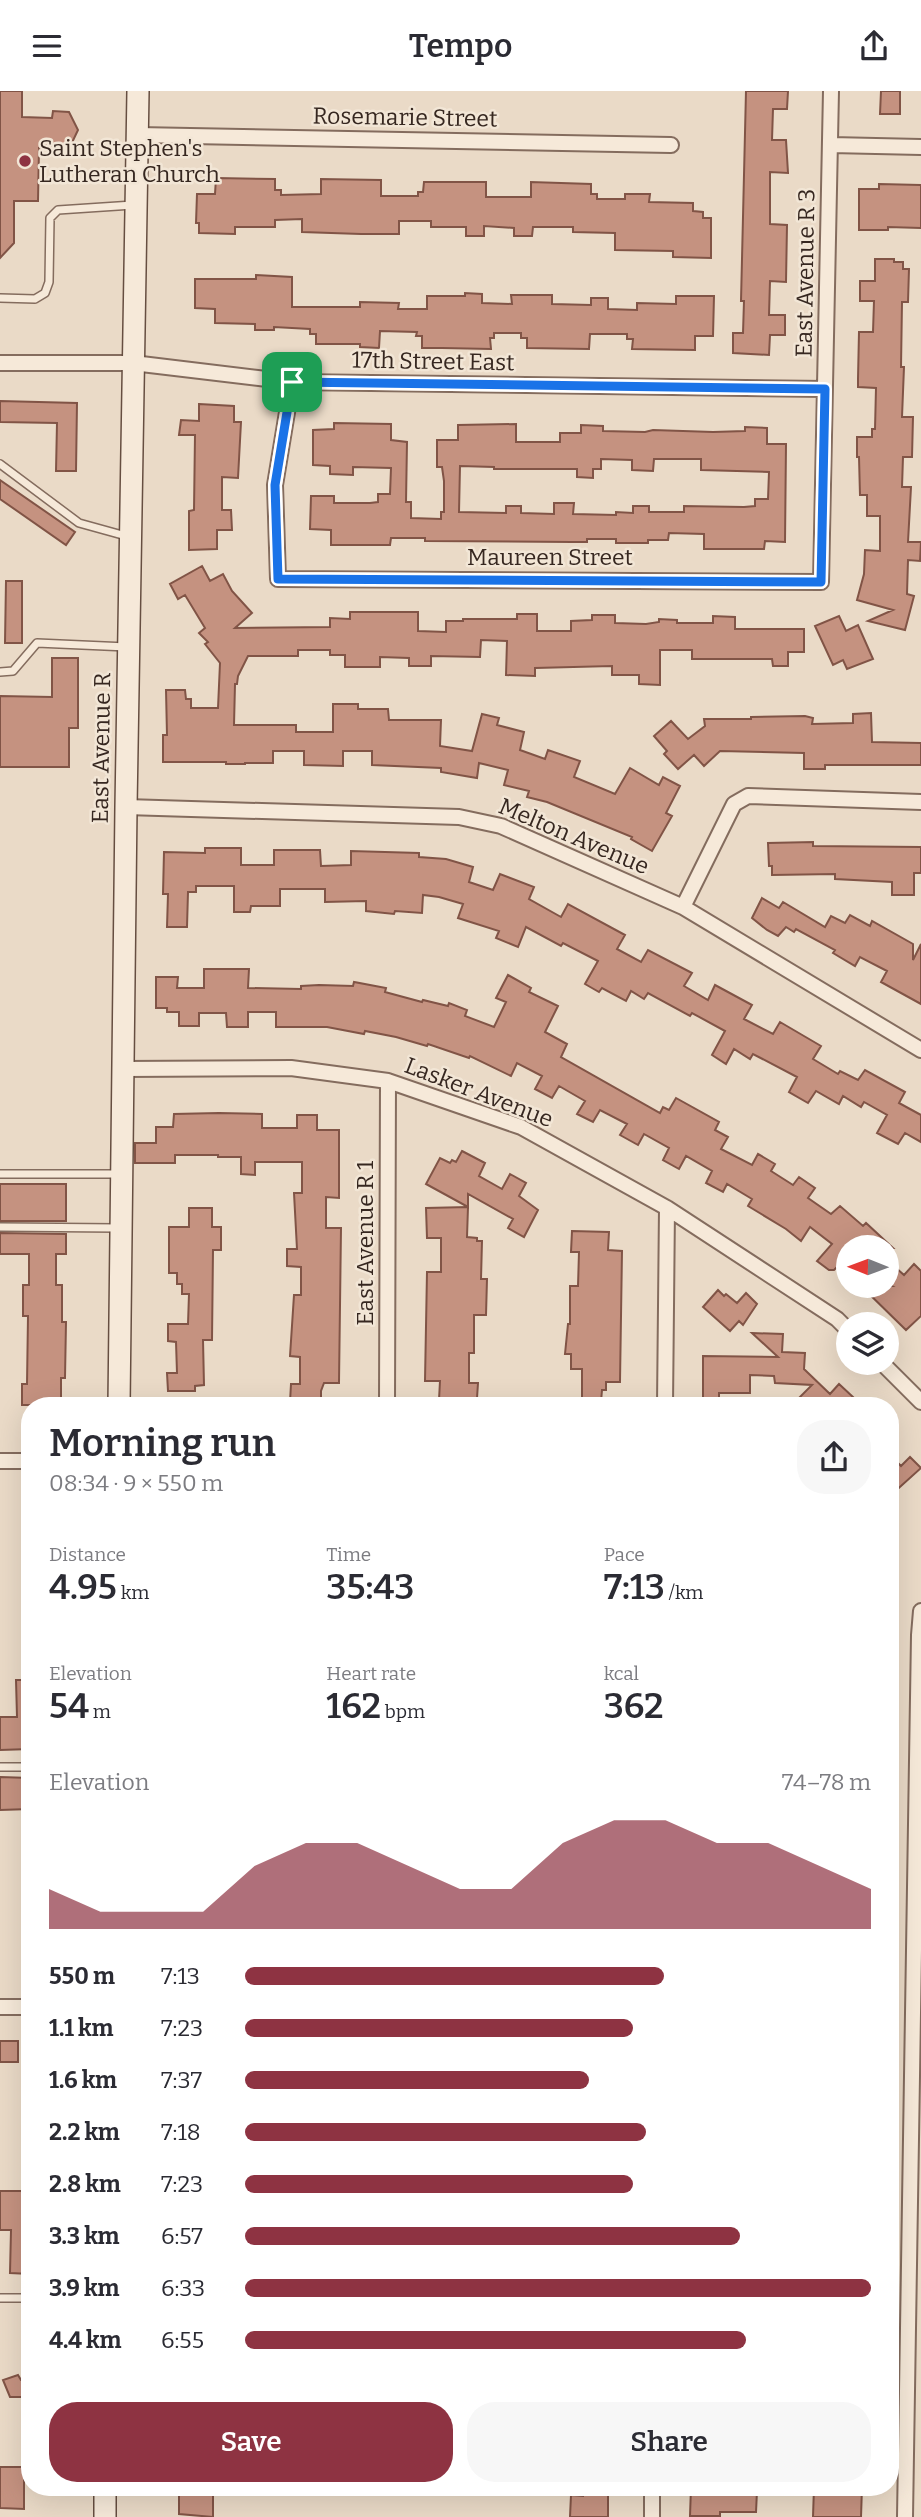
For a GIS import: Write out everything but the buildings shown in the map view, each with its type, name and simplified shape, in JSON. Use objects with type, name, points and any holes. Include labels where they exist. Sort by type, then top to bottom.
[{"type":"main road","name":"East Avenue R","points":[[118,1397],[138,91]]},
{"type":"main road","points":[[105,2496],[105,2517]]},
{"type":"street","name":"East Avenue R 3","points":[[821,582],[831,91]]},
{"type":"street","name":"Rosemarie Street","points":[[138,135],[671,145]]},
{"type":"street","points":[[831,145],[921,147]]},
{"type":"street","name":"17th Street East","points":[[0,363],[133,363],[292,382],[825,389]]},
{"type":"street","name":"Maureen Street","points":[[292,382],[275,485],[278,579],[821,582]]},
{"type":"street","points":[[683,908],[734,804],[748,796],[921,802]]},
{"type":"street","name":"Melton Avenue","points":[[126,807],[459,817],[501,826],[683,908],[921,1050]]},
{"type":"street","name":"Lasker Avenue","points":[[124,1069],[291,1068],[388,1081],[521,1128],[667,1208],[836,1318]]},
{"type":"street","name":"East Avenue R 1","points":[[387,1397],[388,1081]]},
{"type":"street","points":[[665,1397],[667,1208]]},
{"type":"street","points":[[894,1375],[921,1402]]},
{"type":"street","points":[[0,1461],[21,1461]]},
{"type":"street","points":[[905,2517],[921,1611]]},
{"type":"street","points":[[0,2007],[21,2007]]},
{"type":"street","points":[[652,2496],[652,2517]]},
{"type":"lane","points":[[0,298],[35,299],[45,293],[49,282],[50,218],[58,210],[137,205]]},
{"type":"lane","points":[[0,464],[79,523],[130,537]]},
{"type":"lane","points":[[0,671],[13,671],[37,643],[128,647]]},
{"type":"lane","points":[[0,1174],[122,1174]]},
{"type":"lane","points":[[0,1227],[121,1228]]},
{"type":"lane","points":[[0,1767],[21,1767]]},
{"type":"lane","points":[[0,2298],[21,2298]]},
{"type":"place","name":"Saint Stephen's Lutheran Church","points":[[25,161]]},
{"type":"route","points":[[292,382],[825,389],[821,582],[278,579],[275,485],[292,382]]}]
